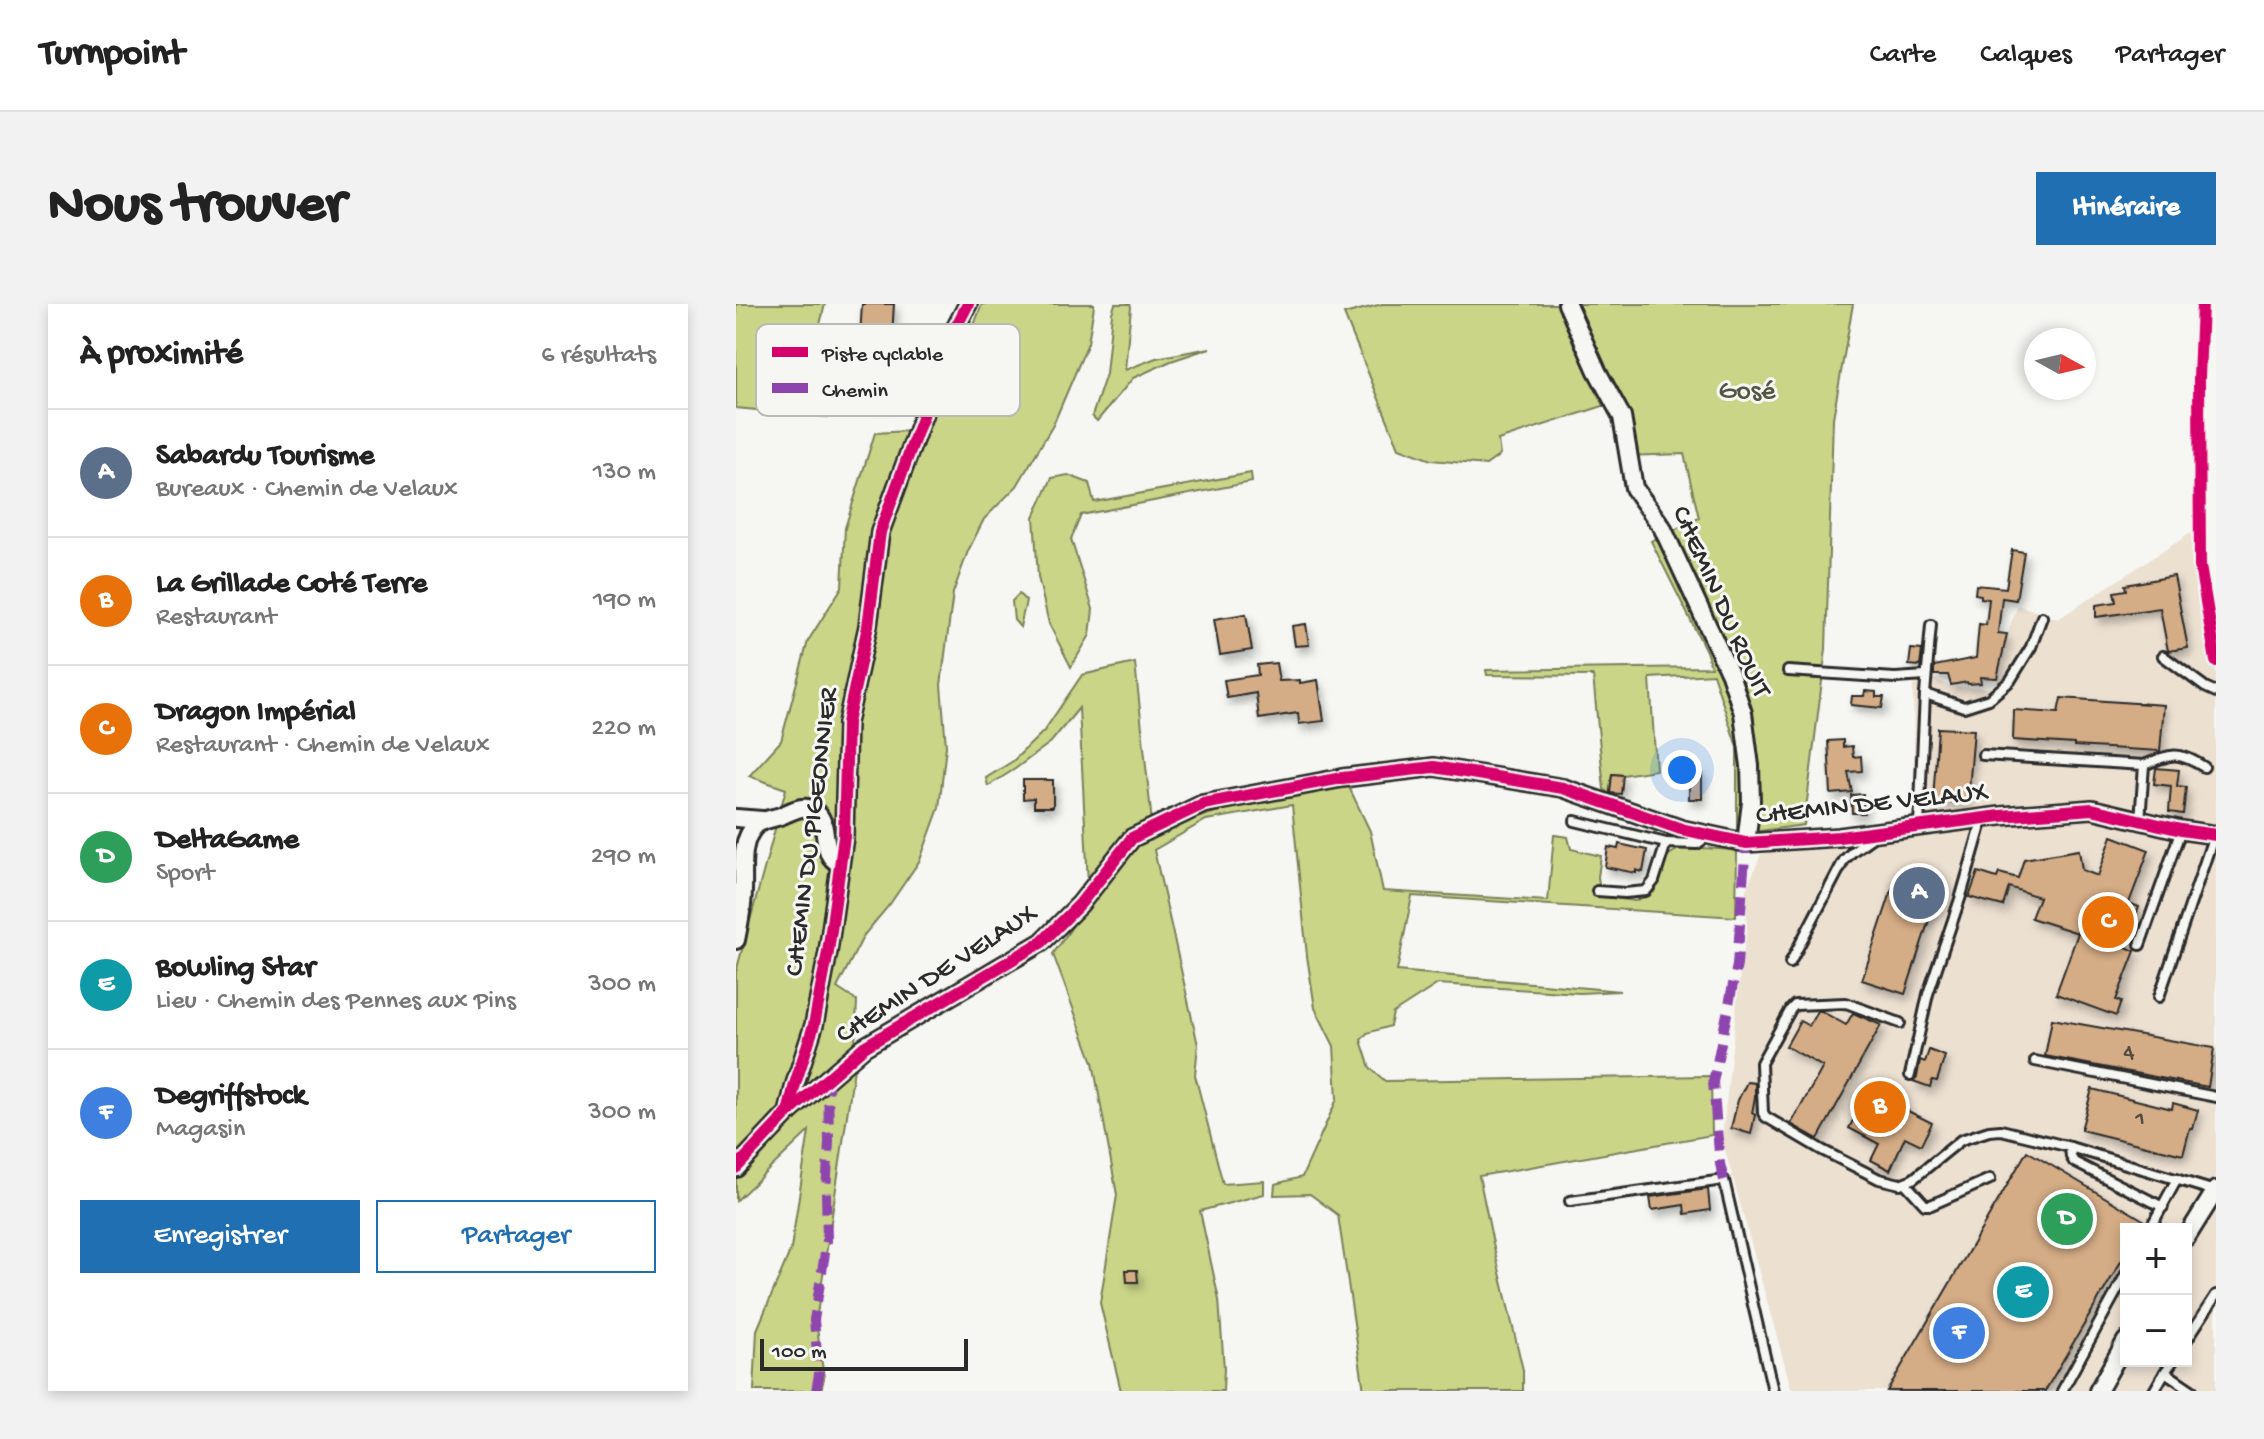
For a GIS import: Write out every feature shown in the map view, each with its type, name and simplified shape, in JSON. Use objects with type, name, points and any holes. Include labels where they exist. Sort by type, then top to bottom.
[{"type":"main road","points":[[2212,304],[2207,513],[2216,621]]},
{"type":"street","name":"CHEMIN DU PIGEONNIER","points":[[958,324],[968,304]]},
{"type":"street","name":"CHEMIN DU ROUIT","points":[[1567,304],[1622,417],[1634,488],[1662,527],[1730,674],[1743,713],[1751,802],[1746,843]]},
{"type":"street","name":"CHEMIN DU PIGEONNIER","points":[[736,1168],[788,1113],[814,1025],[844,837],[847,723],[868,626],[880,532],[923,416]]},
{"type":"street","name":"CHEMIN DE VELAUX","points":[[788,1113],[864,1047],[1042,942],[1080,904],[1132,838],[1203,804],[1342,778],[1434,767],[1563,788],[1681,829],[1746,843],[1839,837],[2092,809],[2215,835]]},
{"type":"street","points":[[736,818],[762,820],[807,808],[816,812],[822,820],[831,857],[840,865]]},
{"type":"street","points":[[736,940],[744,889],[744,852],[754,827],[762,820]]},
{"type":"street","points":[[2192,1228],[2216,1190]]},
{"type":"street","points":[[2098,1391],[2120,1352]]},
{"type":"lane","points":[[1925,694],[1964,707],[1989,699],[2010,681],[2031,647],[2042,617]]},
{"type":"lane","points":[[1919,826],[1931,625]]},
{"type":"lane","points":[[2163,656],[2216,692]]},
{"type":"lane","points":[[1788,671],[1895,678],[1926,676]]},
{"type":"lane","points":[[1983,755],[2144,765],[2177,755],[2186,756],[2204,767]]},
{"type":"lane","points":[[2140,821],[2144,765]]},
{"type":"lane","points":[[1910,1075],[1928,994],[1983,819]]},
{"type":"lane","points":[[1575,821],[1666,843],[1697,844],[1709,835]]},
{"type":"lane","points":[[2140,945],[2181,830]]},
{"type":"lane","points":[[1790,963],[1844,860],[1880,832]]},
{"type":"lane","points":[[2159,997],[2215,835]]},
{"type":"lane","points":[[1597,891],[1646,891],[1654,881],[1666,843]]},
{"type":"lane","points":[[1900,1023],[1846,1003],[1800,1003],[1791,1009],[1761,1063],[1763,1113],[1869,1175],[1894,1184],[1905,1183],[1961,1140],[1989,1131],[2015,1132],[2216,1190]]},
{"type":"lane","points":[[2035,1061],[2216,1097]]},
{"type":"lane","points":[[2070,1147],[2074,1162],[2163,1207]]},
{"type":"lane","points":[[1905,1183],[1925,1205],[1931,1205],[1990,1179]]},
{"type":"lane","points":[[2154,1223],[2177,1179]]},
{"type":"lane","points":[[1570,1201],[1724,1180],[1773,1391]]},
{"type":"lane","points":[[2062,1391],[2120,1285]]},
{"type":"lane","points":[[2192,1332],[2216,1295]]},
{"type":"lane","points":[[2154,1391],[2169,1367]]},
{"type":"lane","points":[[2165,1372],[2193,1391]]},
{"type":"shaded area","points":[[2216,514],[2216,1391],[1792,1391],[1722,1139],[1747,931],[1746,890],[1761,854],[1912,834],[1915,817],[1913,685],[1931,677],[1951,687],[1995,688],[2018,605],[2058,619]]},
{"type":"green space","points":[[736,304],[825,304],[820,324],[756,324],[756,410],[736,408]]},
{"type":"green space","points":[[982,304],[1094,304],[1088,343],[1053,425],[1017,486],[984,519],[953,593],[941,685],[946,746],[939,808],[920,860],[864,935],[837,988],[857,1001],[854,1069],[816,1321],[824,1378],[821,1391],[754,1391],[757,1330],[791,1249],[809,1131],[736,1201],[736,972],[786,789],[749,776],[781,741],[808,641],[842,587],[845,528],[875,433],[925,430],[932,416],[1020,416],[1020,324],[974,324]]},
{"type":"green space","points":[[1115,304],[1130,304],[1131,307],[1125,370],[1156,358],[1210,348],[1133,378],[1097,421],[1092,416],[1106,374]]},
{"type":"green space","name":"Gosé","points":[[1382,304],[1853,304],[1833,418],[1826,649],[1804,825],[1737,834],[1737,747],[1713,674],[1650,678],[1656,770],[1612,774],[1609,795],[1604,789],[1593,676],[1487,675],[1486,670],[1711,667],[1651,541],[1699,518],[1684,454],[1624,456],[1606,405],[1498,440],[1500,455],[1486,465],[1431,460],[1399,448],[1344,314]]},
{"type":"green space","points":[[1251,473],[1252,482],[1081,515],[1071,539],[1093,609],[1090,635],[1071,667],[1049,624],[1038,577],[1034,517],[1052,478],[1068,475],[1089,483],[1094,502]]},
{"type":"green space","points":[[1019,594],[1026,601],[1020,627],[1014,620],[1012,601]]},
{"type":"green space","points":[[1135,663],[1153,832],[1274,797],[1349,787],[1370,831],[1383,891],[1548,901],[1554,835],[1568,837],[1571,849],[1601,856],[1598,877],[1601,896],[1635,901],[1654,892],[1667,856],[1682,847],[1737,850],[1736,917],[1412,896],[1397,971],[1620,991],[1580,993],[1438,984],[1393,1013],[1390,1026],[1367,1033],[1361,1040],[1370,1068],[1385,1081],[1711,1076],[1712,1135],[1479,1176],[1523,1370],[1523,1391],[1364,1391],[1338,1215],[1310,1194],[1274,1195],[1275,1184],[1302,1177],[1337,1099],[1334,1046],[1315,1008],[1307,956],[1292,805],[1206,820],[1154,850],[1198,1045],[1195,1075],[1223,1184],[1264,1181],[1264,1194],[1200,1211],[1219,1300],[1223,1391],[1121,1391],[1100,1303],[1117,1195],[1093,1062],[1053,954],[1089,903],[1079,708],[1051,742],[988,786],[986,778],[1013,761],[1044,731],[1082,675]]},
{"type":"building","points":[[862,304],[894,304],[893,324],[861,324]]},
{"type":"building","points":[[2012,550],[2024,552],[2016,600],[2002,598],[1998,633],[2007,634],[1997,678],[1980,677],[1981,683],[1951,685],[1948,675],[1934,675],[1934,666],[1976,658],[1979,624],[1986,625],[1989,599],[1975,594],[1976,585],[2006,588]]},
{"type":"building","points":[[2174,576],[2188,648],[2168,651],[2160,608],[2096,617],[2096,605],[2116,602],[2114,592],[2126,590],[2125,585]]},
{"type":"building","points":[[1246,614],[1252,650],[1220,655],[1214,619]]},
{"type":"building","points":[[1306,624],[1309,645],[1295,646],[1292,626]]},
{"type":"building","points":[[1911,649],[1922,650],[1920,666],[1909,665]]},
{"type":"building","points":[[1276,663],[1279,681],[1300,680],[1300,683],[1318,680],[1324,721],[1299,724],[1298,713],[1259,719],[1256,693],[1227,698],[1224,680],[1258,675],[1257,665]]},
{"type":"building","points":[[1865,691],[1876,692],[1876,697],[1884,697],[1882,708],[1851,705],[1852,696],[1864,696]]},
{"type":"building","points":[[2061,698],[2164,705],[2160,751],[2013,740],[2014,710],[2058,713]]},
{"type":"building","points":[[1938,728],[1974,730],[1968,802],[1933,800]]},
{"type":"building","points":[[1843,740],[1843,747],[1852,746],[1853,757],[1861,756],[1862,771],[1848,772],[1852,792],[1831,794],[1828,741]]},
{"type":"building","points":[[1689,768],[1702,769],[1702,799],[1689,799]]},
{"type":"building","points":[[2156,768],[2179,770],[2177,786],[2186,787],[2183,814],[2169,812],[2171,786],[2154,784]]},
{"type":"building","points":[[1612,774],[1623,775],[1621,794],[1610,793]]},
{"type":"building","points":[[1023,780],[1053,780],[1053,807],[1034,807],[1034,798],[1023,799]]},
{"type":"building","points":[[1863,794],[1864,813],[1852,813],[1851,795]]},
{"type":"building","points":[[2112,836],[2149,850],[2129,903],[2139,907],[2124,946],[2135,951],[2116,1000],[2121,1002],[2116,1016],[2056,994],[2078,933],[2031,918],[2039,897],[2009,887],[2003,906],[1969,897],[1978,872],[1997,878],[1999,873],[2018,878],[2024,859],[2079,850],[2082,870],[2098,876]]},
{"type":"building","points":[[1619,844],[1647,850],[1643,872],[1605,867],[1608,847],[1618,849]]},
{"type":"building","points":[[1895,880],[1937,895],[1905,994],[1862,980]]},
{"type":"building","points":[[1817,1011],[1846,1025],[1853,1013],[1881,1025],[1818,1139],[1791,1124],[1823,1067],[1786,1046],[1800,1021],[1809,1026]]},
{"type":"building","points":[[2052,1019],[2214,1048],[2208,1087],[2045,1056]]},
{"type":"building","points":[[1929,1050],[1945,1056],[1937,1081],[1932,1080],[1930,1087],[1913,1081],[1917,1077],[1920,1060],[1925,1062]]},
{"type":"building","points":[[1747,1082],[1755,1083],[1752,1113],[1755,1115],[1751,1134],[1731,1128],[1738,1100]]},
{"type":"building","points":[[2092,1089],[2172,1109],[2173,1103],[2198,1110],[2183,1155],[2081,1130]]},
{"type":"building","points":[[1868,1091],[1932,1123],[1921,1145],[1905,1137],[1890,1170],[1871,1160],[1879,1144],[1849,1128]]},
{"type":"building","points":[[2027,1151],[2145,1221],[2120,1223],[2120,1263],[2045,1391],[1887,1391]]},
{"type":"building","points":[[1708,1189],[1710,1210],[1685,1214],[1684,1205],[1652,1210],[1650,1197]]},
{"type":"building","points":[[1126,1270],[1137,1270],[1138,1282],[1127,1282]]},
{"type":"marked path","points":[[1724,1180],[1713,1082],[1737,965],[1746,843]]},
{"type":"marked path","points":[[816,1391],[819,1374],[814,1320],[827,1241],[828,1077]]},
{"type":"cycle path","points":[[958,324],[968,304]]},
{"type":"cycle path","points":[[2202,304],[2199,378],[2200,566],[2216,661]]},
{"type":"cycle path","points":[[788,1113],[814,1025],[828,952],[844,837],[847,723],[868,626],[880,532],[923,416]]},
{"type":"cycle path","points":[[736,1168],[789,1112],[864,1047],[1042,942],[1080,904],[1132,838],[1203,804],[1342,778],[1434,767],[1563,788],[1681,829],[1746,843],[1839,837],[2000,816],[2092,809],[2216,835]]},
{"type":"place","name":"Sabardu Tourisme","points":[[1919,893]]},
{"type":"place","name":"Dragon Impérial","points":[[2108,922]]},
{"type":"place","name":"La Grillade Coté Terre","points":[[1880,1107]]},
{"type":"place","name":"DeltaGame","points":[[2067,1219]]},
{"type":"place","name":"Bowling Star","points":[[2023,1292]]},
{"type":"place","name":"Degriffstock","points":[[1959,1333]]}]
